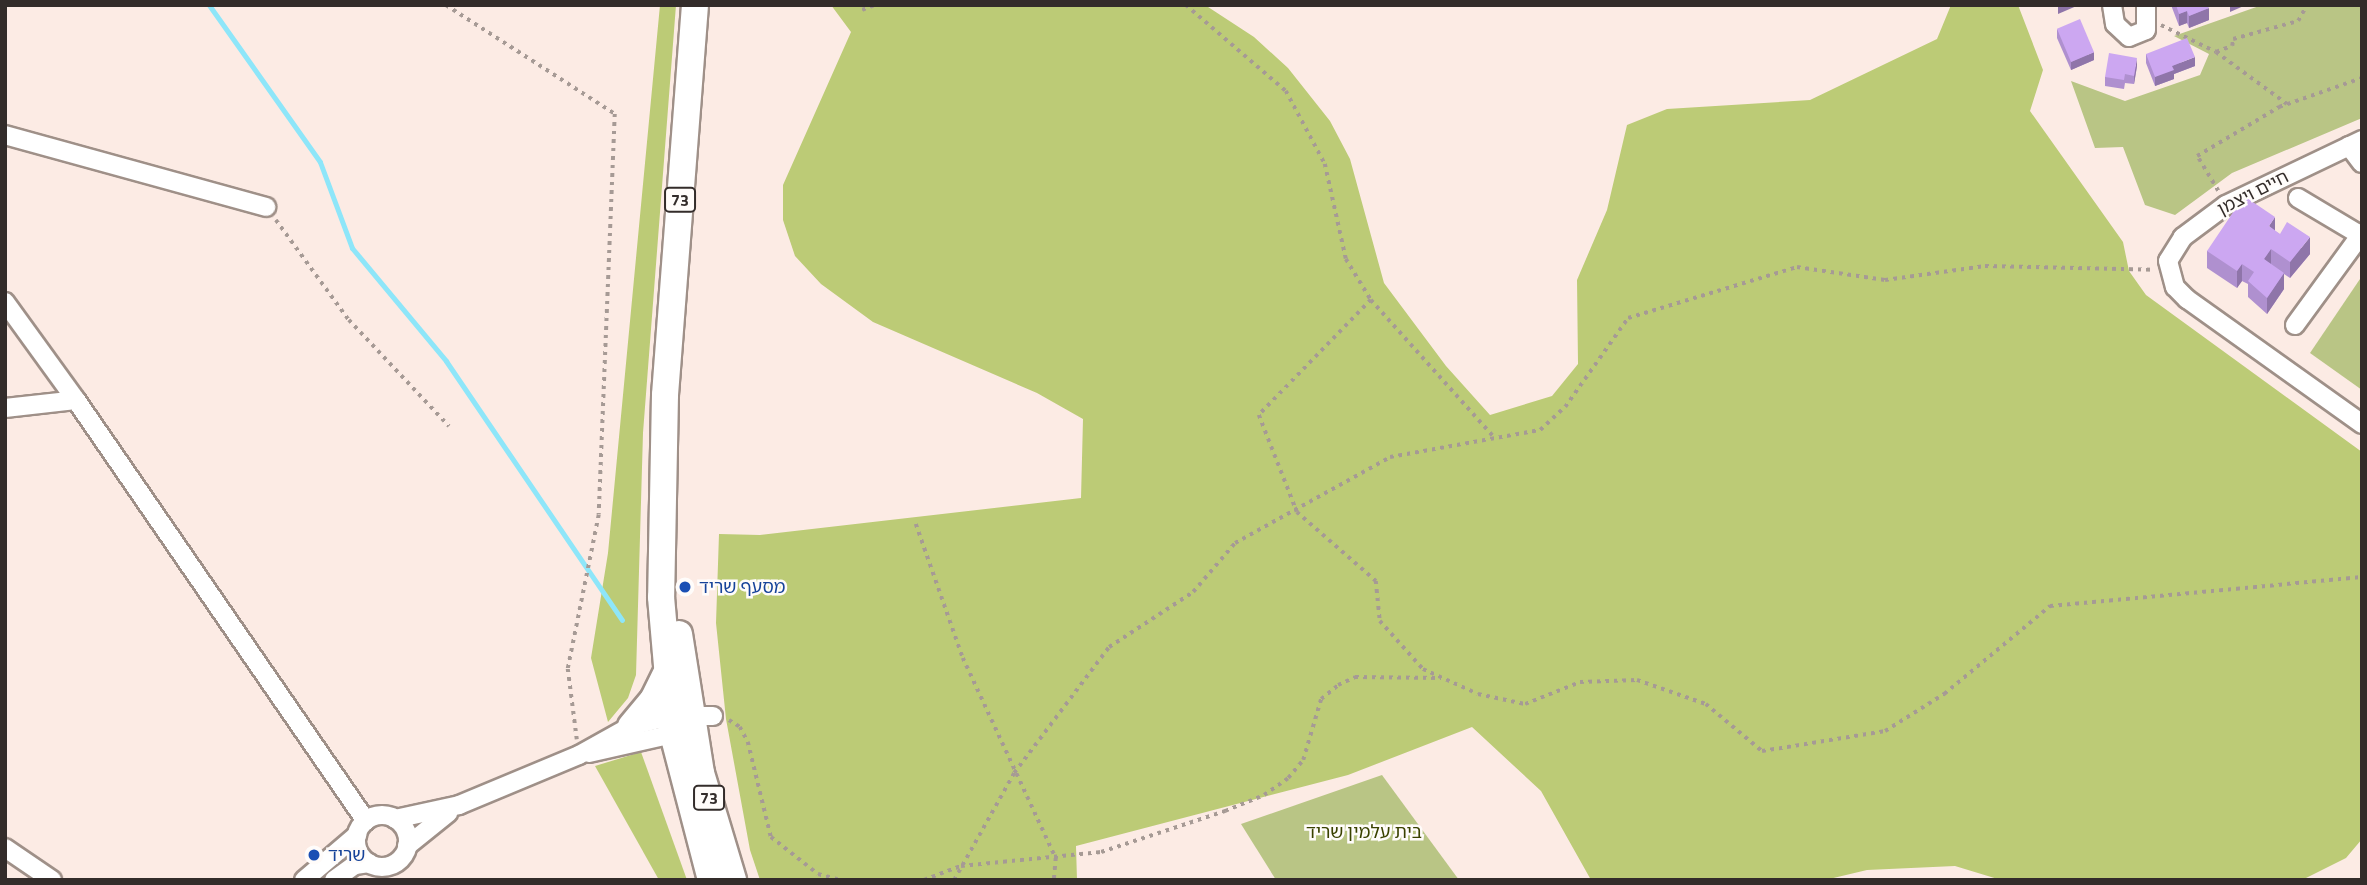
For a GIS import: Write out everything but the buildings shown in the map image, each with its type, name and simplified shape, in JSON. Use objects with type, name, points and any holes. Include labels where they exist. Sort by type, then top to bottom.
[{"type":"highway","name":"73","points":[[695,5],[665,395],[661,550],[665,675],[686,720],[733,880]]},
{"type":"highway","name":"73","points":[[665,395],[686,720],[711,880]]},
{"type":"highway","points":[[631,726],[653,700],[665,675]]},
{"type":"street","points":[[2112,5],[2115,24],[2129,37],[2146,30],[2148,12]]},
{"type":"street","points":[[5,135],[266,207]]},
{"type":"street","points":[[2355,143],[2362,163]]},
{"type":"street","name":"חיים ויצמן","points":[[2168,270],[2172,250],[2226,205],[2355,143]]},
{"type":"street","points":[[2295,325],[2361,234],[2298,198]]},
{"type":"street","points":[[2168,270],[2175,287],[2187,299],[2362,424]]},
{"type":"street","points":[[5,302],[76,400],[361,828],[358,851],[369,863]]},
{"type":"street","points":[[5,408],[76,400]]},
{"type":"street","points":[[579,755],[631,726],[686,720]]},
{"type":"street","points":[[304,880],[361,828],[380,816],[395,819],[459,805],[579,755],[686,720]]},
{"type":"street","points":[[334,880],[355,865],[393,865],[407,846],[459,805]]},
{"type":"street","points":[[395,819],[405,831],[407,846]]},
{"type":"street","points":[[5,848],[52,880]]},
{"type":"path","points":[[446,5],[615,114],[599,514],[568,669],[579,755]]},
{"type":"path","points":[[862,10],[876,5]]},
{"type":"path","points":[[1185,5],[1286,91],[1325,164],[1346,259],[1371,300],[1495,438]]},
{"type":"path","points":[[2216,52],[2232,46],[2233,39],[2298,21],[2307,5]]},
{"type":"path","points":[[2148,12],[2216,52],[2287,104]]},
{"type":"path","points":[[2226,205],[2197,156],[2287,104],[2362,78]]},
{"type":"path","points":[[266,207],[349,320],[449,426]]},
{"type":"path","points":[[954,880],[1014,774],[1109,647],[1193,592],[1235,543],[1297,512],[1390,457],[1540,430],[1565,407],[1628,318],[1797,267],[1885,280],[1985,266],[2168,270]]},
{"type":"path","points":[[1371,300],[1259,415],[1297,512],[1376,581],[1380,621],[1423,669],[1478,694],[1525,704],[1580,682],[1637,680],[1706,704],[1762,751],[1885,731],[1944,694],[2050,606],[2362,577]]},
{"type":"path","points":[[916,524],[963,658],[1014,774],[1056,858],[1054,880]]},
{"type":"path","points":[[924,880],[961,866],[1101,852],[1264,795],[1303,760],[1321,699],[1355,677],[1443,678]]},
{"type":"path","points":[[686,720],[734,723],[744,732],[771,837],[818,874],[841,880]]},
{"type":"green space","points":[[660,5],[676,5],[643,433],[636,675],[628,698],[608,722],[591,658],[608,553]]},
{"type":"green space","points":[[831,5],[1205,5],[1254,37],[1288,68],[1330,121],[1350,159],[1384,283],[1446,366],[1490,415],[1552,396],[1578,364],[1577,280],[1607,210],[1627,125],[1667,109],[1810,100],[1937,39],[1951,5],[2018,5],[2043,70],[2030,111],[2123,242],[2129,271],[2146,295],[2362,452],[2362,839],[2346,858],[2302,880],[2001,880],[1955,866],[1867,870],[1825,880],[1591,880],[1541,791],[1472,727],[1348,775],[1076,846],[1077,880],[760,880],[750,850],[726,719],[716,623],[719,534],[760,535],[1081,498],[1083,419],[1037,393],[873,322],[821,284],[795,256],[783,220],[783,185],[851,32]]},
{"type":"green space","points":[[2262,5],[2362,5],[2362,118],[2232,173],[2175,215],[2145,205],[2123,147],[2095,148],[2071,81],[2125,101],[2200,75],[2209,54],[2174,36]]},
{"type":"green space","points":[[2362,276],[2362,390],[2310,353]]},
{"type":"green space","points":[[641,752],[687,880],[659,880],[595,766]]},
{"type":"green space","name":"בית עלמין שריד","points":[[1382,775],[1459,880],[1276,880],[1241,824]]},
{"type":"waterway","points":[[209,5],[320,162],[352,248],[446,361],[622,620]]},
{"type":"place","name":"מסעף שריד","points":[[685,587]]},
{"type":"place","name":"שריד","points":[[314,855]]}]
